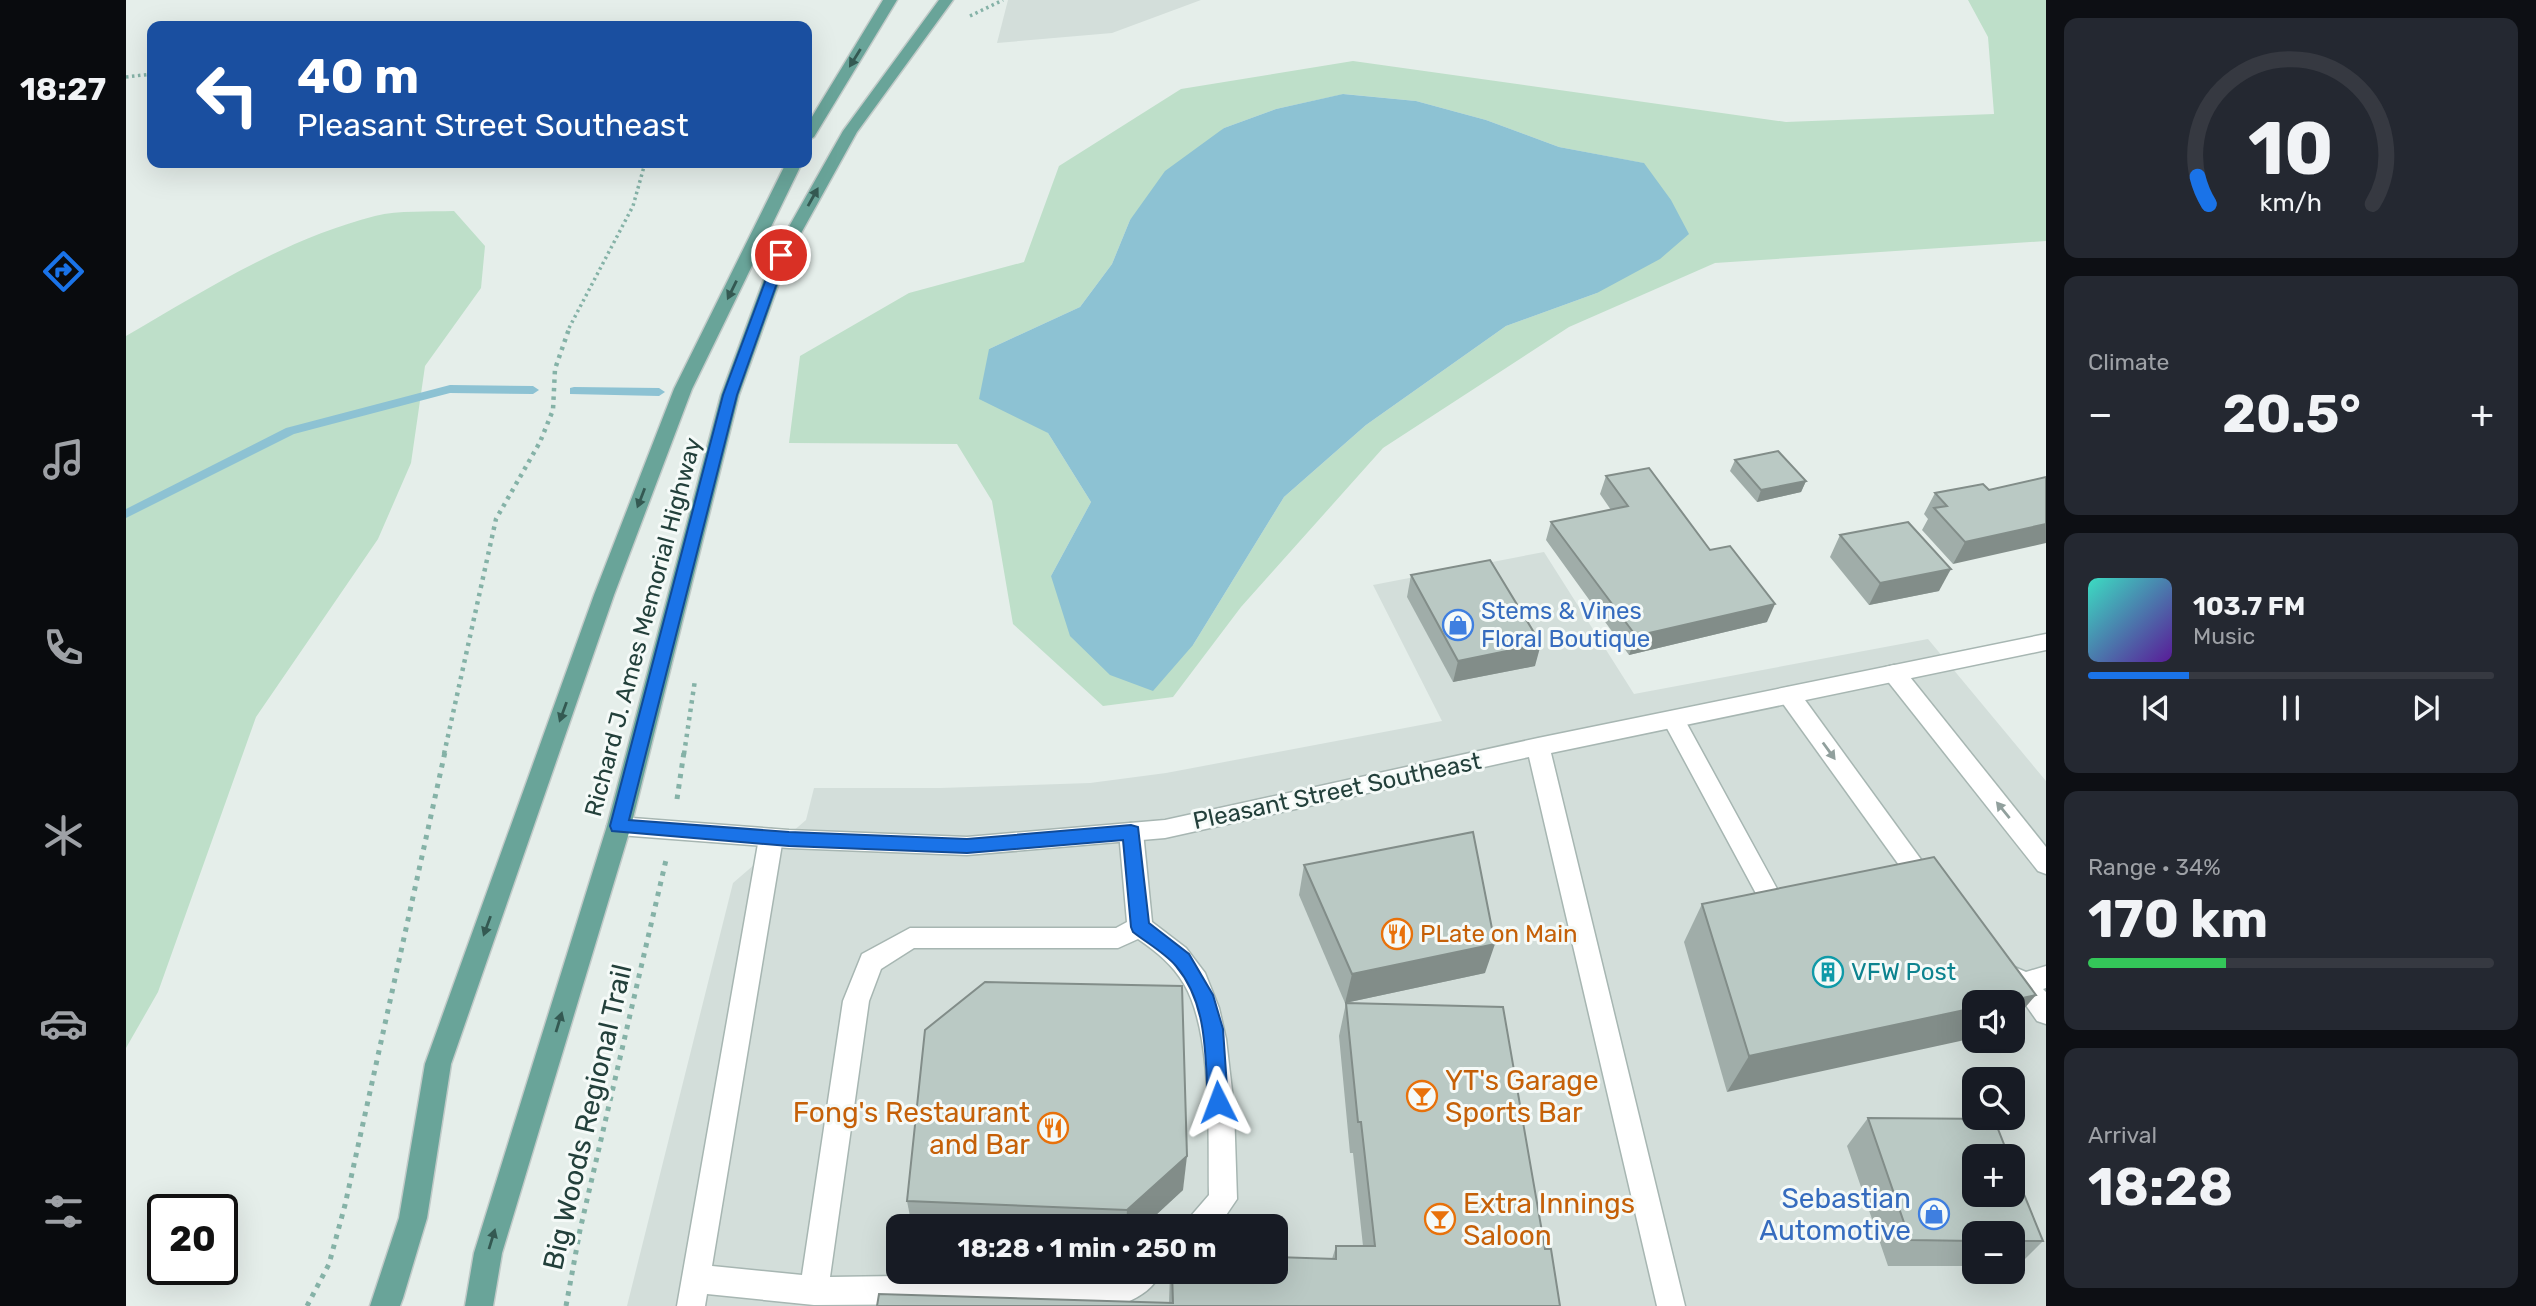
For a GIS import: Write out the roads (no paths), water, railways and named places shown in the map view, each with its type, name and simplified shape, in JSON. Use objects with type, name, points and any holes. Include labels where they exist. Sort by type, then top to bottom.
[{"type":"main road","points":[[812,129],[890,0]]},
{"type":"main road","name":"Richard J. Ames Memorial Highway","points":[[479,1306],[488,1253],[619,826],[730,395],[781,255],[850,131],[946,0]]},
{"type":"main road","name":"Richard J. Ames Memorial Highway","points":[[384,1306],[389,1298],[413,1218],[438,1064],[600,608],[683,389],[792,168]]},
{"type":"street","name":"Pleasant Street Southeast","points":[[619,826],[771,838],[967,846],[1166,829],[1538,747],[2046,642]]},
{"type":"street","points":[[1894,673],[2046,864]]},
{"type":"street","points":[[1789,695],[1938,900]]},
{"type":"street","points":[[1673,719],[1774,905]]},
{"type":"street","points":[[1538,747],[1671,1306]]},
{"type":"street","points":[[1131,832],[1140,927],[1182,960],[1204,995],[1214,1029],[1223,1199],[1211,1214]]},
{"type":"street","points":[[691,1306],[771,838]]},
{"type":"street","points":[[814,1291],[856,1001],[871,962],[910,938],[1118,939],[1140,927]]},
{"type":"street","points":[[1981,955],[1990,966],[2008,977],[2036,980],[2046,1013]]},
{"type":"street","points":[[695,1279],[814,1291],[1125,1289],[1131,1284]]},
{"type":"water","points":[[1343,94],[1416,101],[1486,120],[1559,147],[1644,163],[1671,200],[1689,234],[1660,259],[1597,293],[1506,326],[1366,425],[1284,497],[1193,645],[1153,691],[1110,675],[1070,636],[1051,576],[1091,502],[1048,433],[979,399],[989,349],[1080,307],[1112,264],[1130,220],[1165,171],[1224,128],[1276,109]]},
{"type":"waterway","points":[[126,514],[290,431],[450,389],[533,390]]},
{"type":"waterway","points":[[574,391],[659,392]]},
{"type":"place","name":"Stems & Vines Floral Boutique","points":[[1458,625]]},
{"type":"place","name":"PLate on Main","points":[[1397,934]]},
{"type":"place","name":"VFW Post","points":[[1828,972]]},
{"type":"place","name":"YT's Garage Sports Bar","points":[[1422,1096]]},
{"type":"place","name":"Fong's Restaurant and Bar","points":[[1053,1128]]},
{"type":"place","name":"Sebastian Automotive","points":[[1934,1214]]},
{"type":"place","name":"Extra Innings Saloon","points":[[1440,1219]]}]
